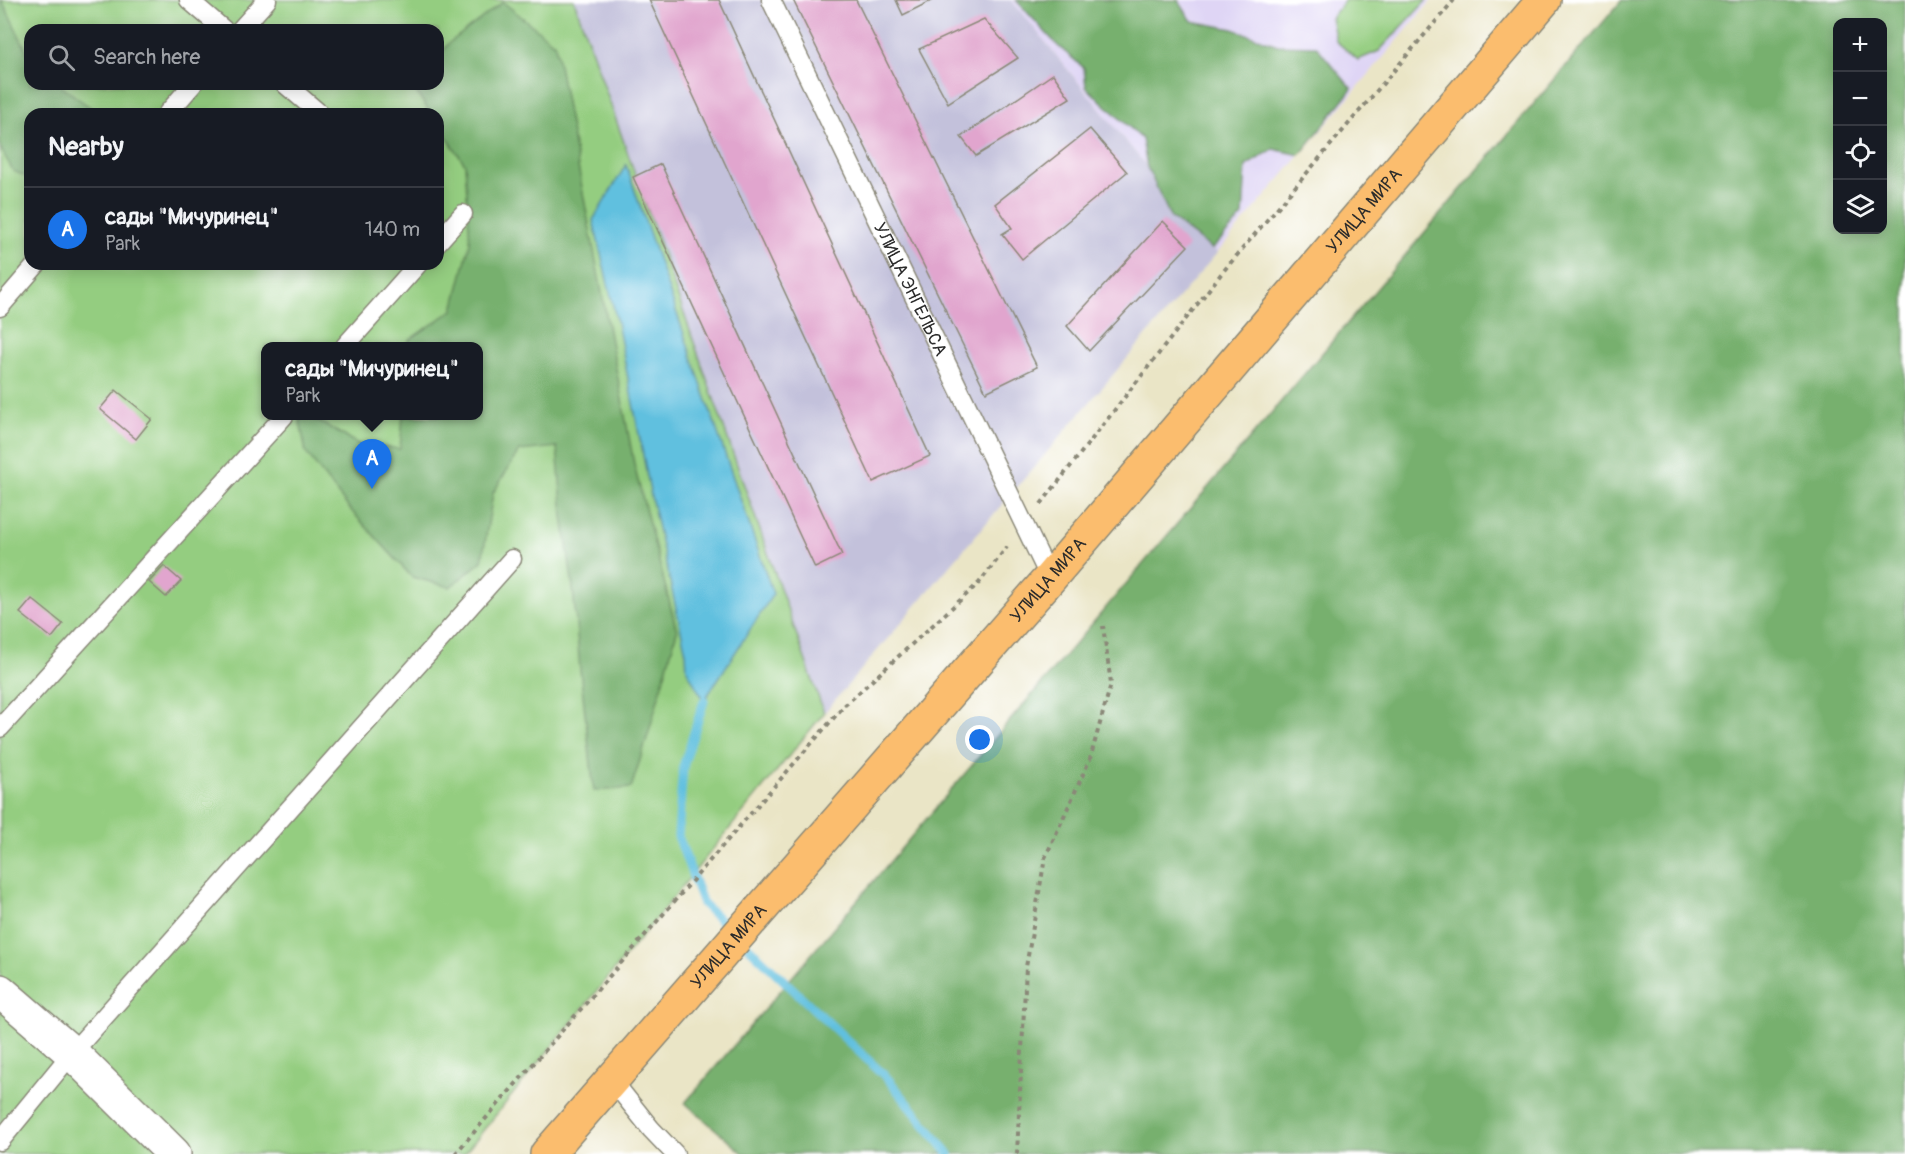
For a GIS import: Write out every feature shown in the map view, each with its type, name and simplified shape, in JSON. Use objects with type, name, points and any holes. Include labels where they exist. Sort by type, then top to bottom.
[{"type":"main road","name":"УЛИЦА МИРА","points":[[547,1154],[1050,579],[1544,0]]},
{"type":"street","points":[[0,992],[72,1053],[174,1154]]},
{"type":"lane","points":[[189,0],[217,24]]},
{"type":"lane","points":[[245,24],[267,0]]},
{"type":"lane","name":"УЛИЦА ЭНГЕЛЬСА","points":[[771,0],[1050,579]]},
{"type":"lane","points":[[172,108],[188,90]]},
{"type":"lane","points":[[292,90],[313,108]]},
{"type":"lane","points":[[444,235],[463,214]]},
{"type":"lane","points":[[0,307],[32,270]]},
{"type":"lane","points":[[349,342],[413,270]]},
{"type":"lane","points":[[0,728],[280,420]]},
{"type":"lane","points":[[0,1141],[72,1053],[512,559]]},
{"type":"lane","points":[[612,1080],[651,1129],[675,1154]]},
{"type":"path","points":[[1038,508],[1221,274],[1454,0]]},
{"type":"path","points":[[455,1154],[844,706],[979,583],[1008,546]]},
{"type":"path","points":[[1017,1154],[1026,967],[1045,858],[1090,759],[1111,684],[1103,626]]},
{"type":"shaded area","points":[[574,0],[1011,0],[1217,253],[824,713]]},
{"type":"shaded area","points":[[1011,0],[1432,0],[1217,253]]},
{"type":"green space","points":[[0,0],[574,0],[824,713],[464,1154],[0,1154]]},
{"type":"green space","points":[[0,0],[2,0],[24,46],[24,90],[66,90],[91,108],[24,108],[24,176],[13,171],[0,147]]},
{"type":"green space","points":[[1016,0],[1178,0],[1192,21],[1233,29],[1278,45],[1316,46],[1352,89],[1300,155],[1273,149],[1246,166],[1243,216],[1212,249],[1171,218],[1147,167],[1142,139],[1086,87],[1084,68],[1058,46]]},
{"type":"green space","points":[[1345,0],[1427,0],[1379,51],[1358,60],[1336,41],[1331,18]]},
{"type":"green space","points":[[1622,0],[1905,0],[1905,1154],[744,1154],[685,1103]]},
{"type":"green space","points":[[503,2],[555,44],[635,469],[677,631],[631,788],[594,791],[557,447],[519,451],[493,493],[482,561],[450,587],[412,577],[348,507],[306,453],[300,420],[317,420],[358,444],[400,449],[403,420],[483,420],[483,342],[409,342],[453,310],[470,243],[465,164],[444,133],[444,108],[427,108],[415,90],[444,90],[444,50],[449,43]]},
{"type":"water","points":[[626,165],[773,594],[704,701],[687,670],[686,653],[652,501],[617,322],[593,220]]},
{"type":"building","points":[[649,0],[719,0],[930,456],[873,482]]},
{"type":"building","points":[[793,0],[856,0],[1037,367],[986,392]]},
{"type":"building","points":[[896,0],[933,0],[903,15]]},
{"type":"building","points":[[984,19],[1018,58],[948,103],[919,49]]},
{"type":"building","points":[[1053,74],[1070,98],[976,156],[961,137]]},
{"type":"building","points":[[1090,129],[1127,172],[1022,259],[1002,234],[1012,228],[995,204]]},
{"type":"building","points":[[661,164],[842,555],[815,568],[633,177]]},
{"type":"building","points":[[1163,221],[1188,246],[1089,351],[1067,326]]},
{"type":"building","points":[[116,390],[152,419],[136,439],[100,409]]},
{"type":"building","points":[[164,566],[181,581],[166,597],[149,582]]},
{"type":"building","points":[[32,599],[63,624],[52,638],[20,613]]},
{"type":"waterway","points":[[704,701],[683,767],[678,836],[703,904],[888,1079],[949,1154]]},
{"type":"place","name":"сады \"Мичуринец\"","points":[[372,489]]}]
